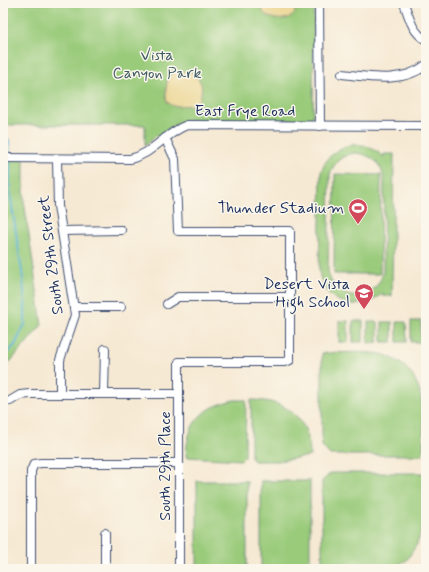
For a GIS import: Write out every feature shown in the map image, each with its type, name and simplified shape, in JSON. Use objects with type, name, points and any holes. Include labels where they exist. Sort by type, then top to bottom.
[{"type":"street","points":[[319,3],[320,126]]},
{"type":"street","points":[[404,3],[415,30],[420,37],[426,40]]},
{"type":"street","points":[[342,74],[379,79],[404,76],[417,72],[426,65]]},
{"type":"street","name":"East Frye Road","points":[[8,158],[130,159],[139,157],[174,130],[187,124],[426,126]]},
{"type":"street","points":[[165,138],[175,159],[178,231],[290,231],[290,297],[178,297],[167,304]]},
{"type":"street","name":"South 29th Street","points":[[57,159],[57,195],[74,307],[73,323],[60,360],[60,394]]},
{"type":"street","points":[[62,231],[121,230]]},
{"type":"street","name":"South 29th Place","points":[[179,569],[179,362],[285,362],[290,360],[290,297]]},
{"type":"street","points":[[74,307],[121,307]]},
{"type":"street","points":[[104,348],[104,394]]},
{"type":"street","points":[[10,401],[20,395],[179,394]]},
{"type":"street","points":[[31,569],[31,471],[34,464],[179,463]]},
{"type":"street","points":[[105,533],[105,569]]},
{"type":"green space","name":"Vista Canyon Park","points":[[3,3],[314,3],[313,117],[309,120],[188,120],[172,126],[158,137],[156,136],[145,146],[145,125],[3,125]]},
{"type":"green space","points":[[350,145],[364,146],[373,149],[384,157],[384,154],[394,154],[392,296],[383,296],[383,293],[373,300],[353,304],[334,298],[327,291],[322,282],[319,270],[321,172],[328,158]],"holes":[[[355,153],[366,155],[375,161],[379,165],[383,175],[383,272],[379,283],[372,290],[364,295],[355,296],[346,295],[338,290],[332,282],[328,271],[330,174],[336,163],[342,157]]]},
{"type":"green space","points":[[3,158],[24,158],[24,201],[42,325],[3,370]]},
{"type":"green space","name":"Thunder Stadium","points":[[335,174],[381,175],[380,274],[334,274]]},
{"type":"green space","points":[[339,321],[348,321],[348,342],[339,342]]},
{"type":"green space","points":[[353,321],[363,321],[363,342],[353,342]]},
{"type":"green space","points":[[411,321],[421,321],[421,342],[411,342]]},
{"type":"green space","points":[[368,322],[378,322],[378,342],[368,343]]},
{"type":"green space","points":[[382,322],[392,322],[392,342],[382,342]]},
{"type":"green space","points":[[397,322],[406,322],[407,342],[397,342]]},
{"type":"green space","points":[[358,352],[380,354],[395,360],[407,369],[415,379],[422,403],[423,455],[330,455],[322,446],[322,353]]},
{"type":"green space","points":[[234,400],[246,400],[245,456],[241,460],[186,457],[189,434],[198,418],[213,407]]},
{"type":"green space","points":[[251,400],[276,404],[286,408],[294,414],[301,422],[306,432],[310,456],[278,461],[254,461],[251,457]]},
{"type":"green space","points":[[331,473],[424,473],[424,523],[417,544],[407,560],[390,569],[322,569],[322,481]]},
{"type":"green space","points":[[197,481],[247,481],[247,569],[197,569]]},
{"type":"green space","points":[[261,481],[310,481],[310,569],[261,569]]},
{"type":"sand","points":[[261,3],[295,3],[295,13],[288,18],[275,19],[263,12],[261,9]]},
{"type":"sand","points":[[175,71],[191,72],[199,79],[202,87],[197,105],[173,106],[167,102],[166,92],[168,80],[170,75]]},
{"type":"waterway","points":[[3,16],[8,3]]},
{"type":"waterway","points":[[3,124],[5,137],[9,140],[10,157]]},
{"type":"waterway","points":[[3,357],[15,345],[25,324],[23,279],[10,193],[10,161]]},
{"type":"waterway","points":[[3,168],[10,176]]},
{"type":"place","name":"Thunder Stadium","points":[[358,225]]},
{"type":"place","name":"Desert Vista High School","points":[[364,310]]}]
